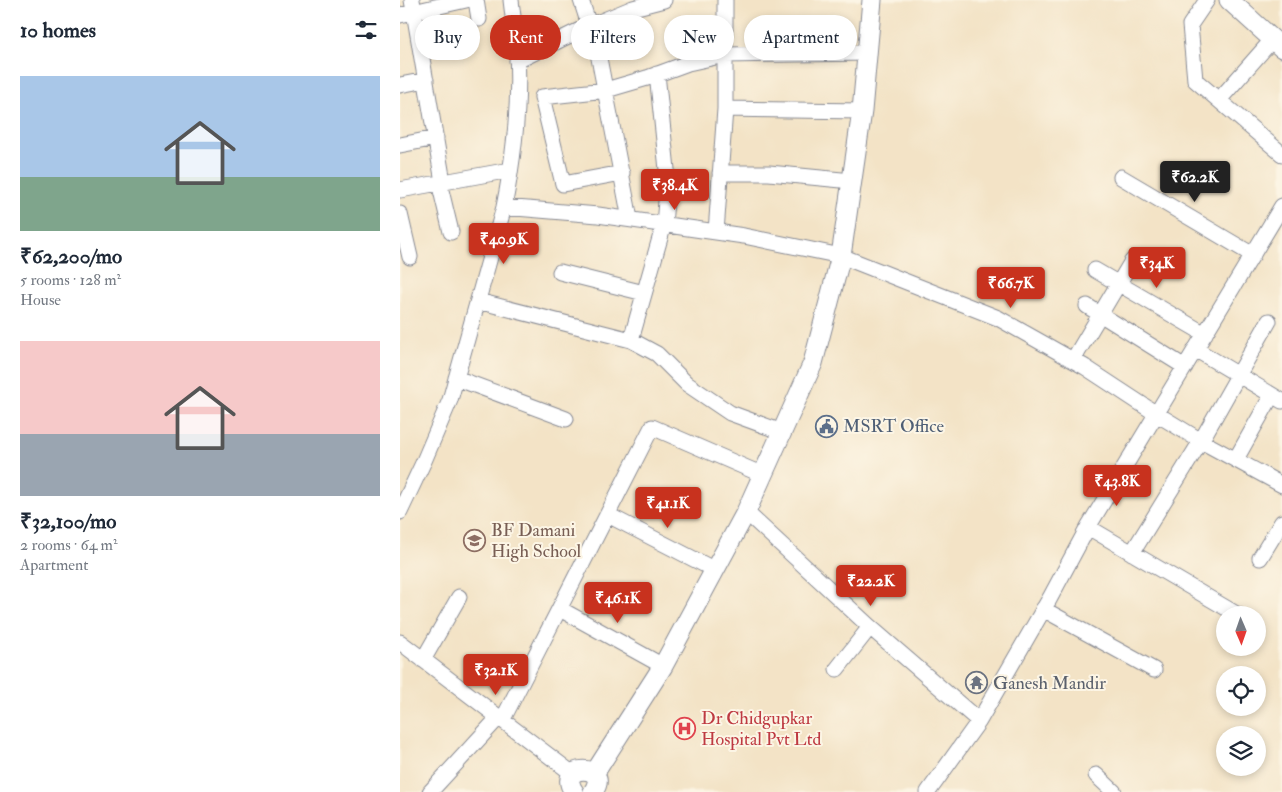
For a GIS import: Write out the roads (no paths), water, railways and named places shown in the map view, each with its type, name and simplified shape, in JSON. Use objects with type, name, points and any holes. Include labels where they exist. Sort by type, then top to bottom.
[{"type":"main road","points":[[593,788],[746,512],[813,363],[841,256],[862,111],[872,0]]},
{"type":"main road","points":[[1229,0],[1279,40]]},
{"type":"main road","points":[[1247,0],[1279,40]]},
{"type":"main road","points":[[573,787],[577,771],[586,769],[593,788]]},
{"type":"street","points":[[451,232],[441,182],[426,80],[409,9],[466,0]]},
{"type":"street","points":[[476,0],[478,15]]},
{"type":"street","points":[[400,512],[450,400],[504,207],[516,117],[517,61],[512,0]]},
{"type":"street","points":[[581,0],[586,15]]},
{"type":"street","points":[[616,15],[633,8],[664,0]]},
{"type":"street","points":[[725,0],[725,15]]},
{"type":"street","points":[[1207,0],[1190,25],[1195,80],[1282,154]]},
{"type":"street","points":[[517,61],[571,35]]},
{"type":"street","points":[[1219,100],[1279,40]]},
{"type":"street","points":[[734,55],[868,54]]},
{"type":"street","points":[[600,60],[630,220]]},
{"type":"street","points":[[622,173],[564,184],[542,97],[606,90],[702,60]]},
{"type":"street","points":[[716,232],[725,109],[725,60]]},
{"type":"street","points":[[631,340],[664,224],[668,179],[657,74]]},
{"type":"street","points":[[400,85],[426,80]]},
{"type":"street","points":[[725,109],[862,111]]},
{"type":"street","points":[[400,145],[436,138]]},
{"type":"street","points":[[400,190],[510,170]]},
{"type":"street","points":[[720,173],[768,173],[852,182]]},
{"type":"street","points":[[1121,177],[1252,256]]},
{"type":"street","points":[[928,792],[979,721],[1088,527],[1282,206]]},
{"type":"street","points":[[504,207],[598,215],[664,224],[744,236],[841,256],[998,318],[1073,360],[1202,441],[1236,459],[1280,478]]},
{"type":"street","points":[[400,214],[410,257]]},
{"type":"street","points":[[1073,360],[1094,310],[1118,284],[1132,261]]},
{"type":"street","points":[[1094,270],[1205,334]]},
{"type":"street","points":[[560,272],[644,293]]},
{"type":"street","points":[[478,301],[631,340],[657,354],[687,384],[730,413],[782,432]]},
{"type":"street","points":[[1094,310],[1185,367]]},
{"type":"street","points":[[1132,553],[1202,441],[1269,321]]},
{"type":"street","points":[[1195,349],[1277,398],[1236,459]]},
{"type":"street","points":[[456,378],[566,419]]},
{"type":"street","points":[[430,792],[501,718],[560,609],[652,427],[763,475]]},
{"type":"street","points":[[746,512],[870,627],[979,721]]},
{"type":"street","points":[[608,515],[714,570]]},
{"type":"street","points":[[1260,558],[1282,522]]},
{"type":"street","points":[[1088,527],[1223,606]]},
{"type":"street","points":[[423,660],[459,597]]},
{"type":"street","points":[[560,609],[662,666]]},
{"type":"street","points":[[1043,610],[1154,670]]},
{"type":"street","points":[[837,669],[870,627]]},
{"type":"street","points":[[400,642],[482,706],[501,718],[573,787]]},
{"type":"street","points":[[1096,775],[1114,792]]},
{"type":"place","name":"MSRT Office","points":[[827,426]]},
{"type":"place","name":"BF Damani High School","points":[[475,540]]},
{"type":"place","name":"Ganesh Mandir","points":[[977,683]]},
{"type":"place","name":"Dr Chidgupkar Hospital Pvt Ltd","points":[[685,728]]}]
